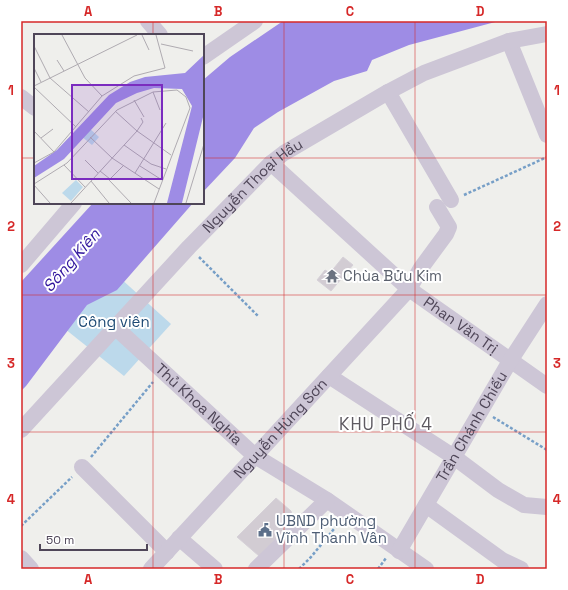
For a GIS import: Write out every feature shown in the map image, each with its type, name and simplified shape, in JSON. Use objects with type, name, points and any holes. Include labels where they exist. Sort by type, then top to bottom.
[{"type":"street","points":[[148,21],[159,34]]},
{"type":"street","points":[[204,56],[255,21]]},
{"type":"street","name":"Nguyễn Thoại Hầu","points":[[21,430],[189,247],[271,163],[300,142],[424,73],[510,41],[547,34]]},
{"type":"street","points":[[510,41],[547,135]]},
{"type":"street","points":[[388,92],[452,200]]},
{"type":"street","points":[[21,97],[34,107]]},
{"type":"street","name":"Phan Văn Trị","points":[[271,163],[409,289],[547,386]]},
{"type":"street","points":[[23,259],[73,204]]},
{"type":"street","name":"Nguyễn Hùng Sơn","points":[[151,569],[409,289],[421,268],[446,234],[449,227],[436,207]]},
{"type":"street","name":"Trần Chánh Chiếu","points":[[399,551],[510,361],[547,304]]},
{"type":"street","name":"Thủ Khoa Nghĩa","points":[[115,327],[255,456],[327,500],[426,569]]},
{"type":"street","points":[[329,376],[454,457],[498,490],[524,505],[547,507]]},
{"type":"street","points":[[82,467],[166,552]]},
{"type":"street","points":[[256,569],[327,500]]},
{"type":"street","points":[[426,505],[502,560],[521,569]]},
{"type":"street","points":[[179,538],[215,569]]},
{"type":"street","points":[[21,558],[31,569]]},
{"type":"path","points":[[452,200],[547,157]]},
{"type":"path","points":[[189,247],[259,317]]},
{"type":"path","points":[[21,526],[82,467],[162,371]]},
{"type":"path","points":[[482,409],[547,450]]},
{"type":"path","points":[[299,569],[346,514]]},
{"type":"green space","name":"Công viên","points":[[109,268],[171,324],[124,376],[55,321]]},
{"type":"water","points":[[283,21],[499,21],[409,45],[372,60],[367,71],[334,81],[278,112],[254,128],[235,158],[204,191],[204,79],[230,57]]},
{"type":"water","name":"Sông Kiên","points":[[92,204],[192,204],[117,290],[87,305],[21,391],[21,282]]},
{"type":"building","name":"Chùa Bửu Kim","points":[[343,257],[353,265],[331,291],[317,280],[325,270],[330,273]]},
{"type":"building","name":"UBND phường Vĩnh Thanh Vân","points":[[276,498],[291,511],[293,519],[292,523],[259,556],[237,537]]},
{"type":"place","name":"Chùa Bửu Kim","points":[[332,276]]},
{"type":"place","name":"UBND phường Vĩnh Thanh Vân","points":[[265,530]]},
{"type":"district","name":"KHU PHỐ 4","points":[[386,424]]}]
